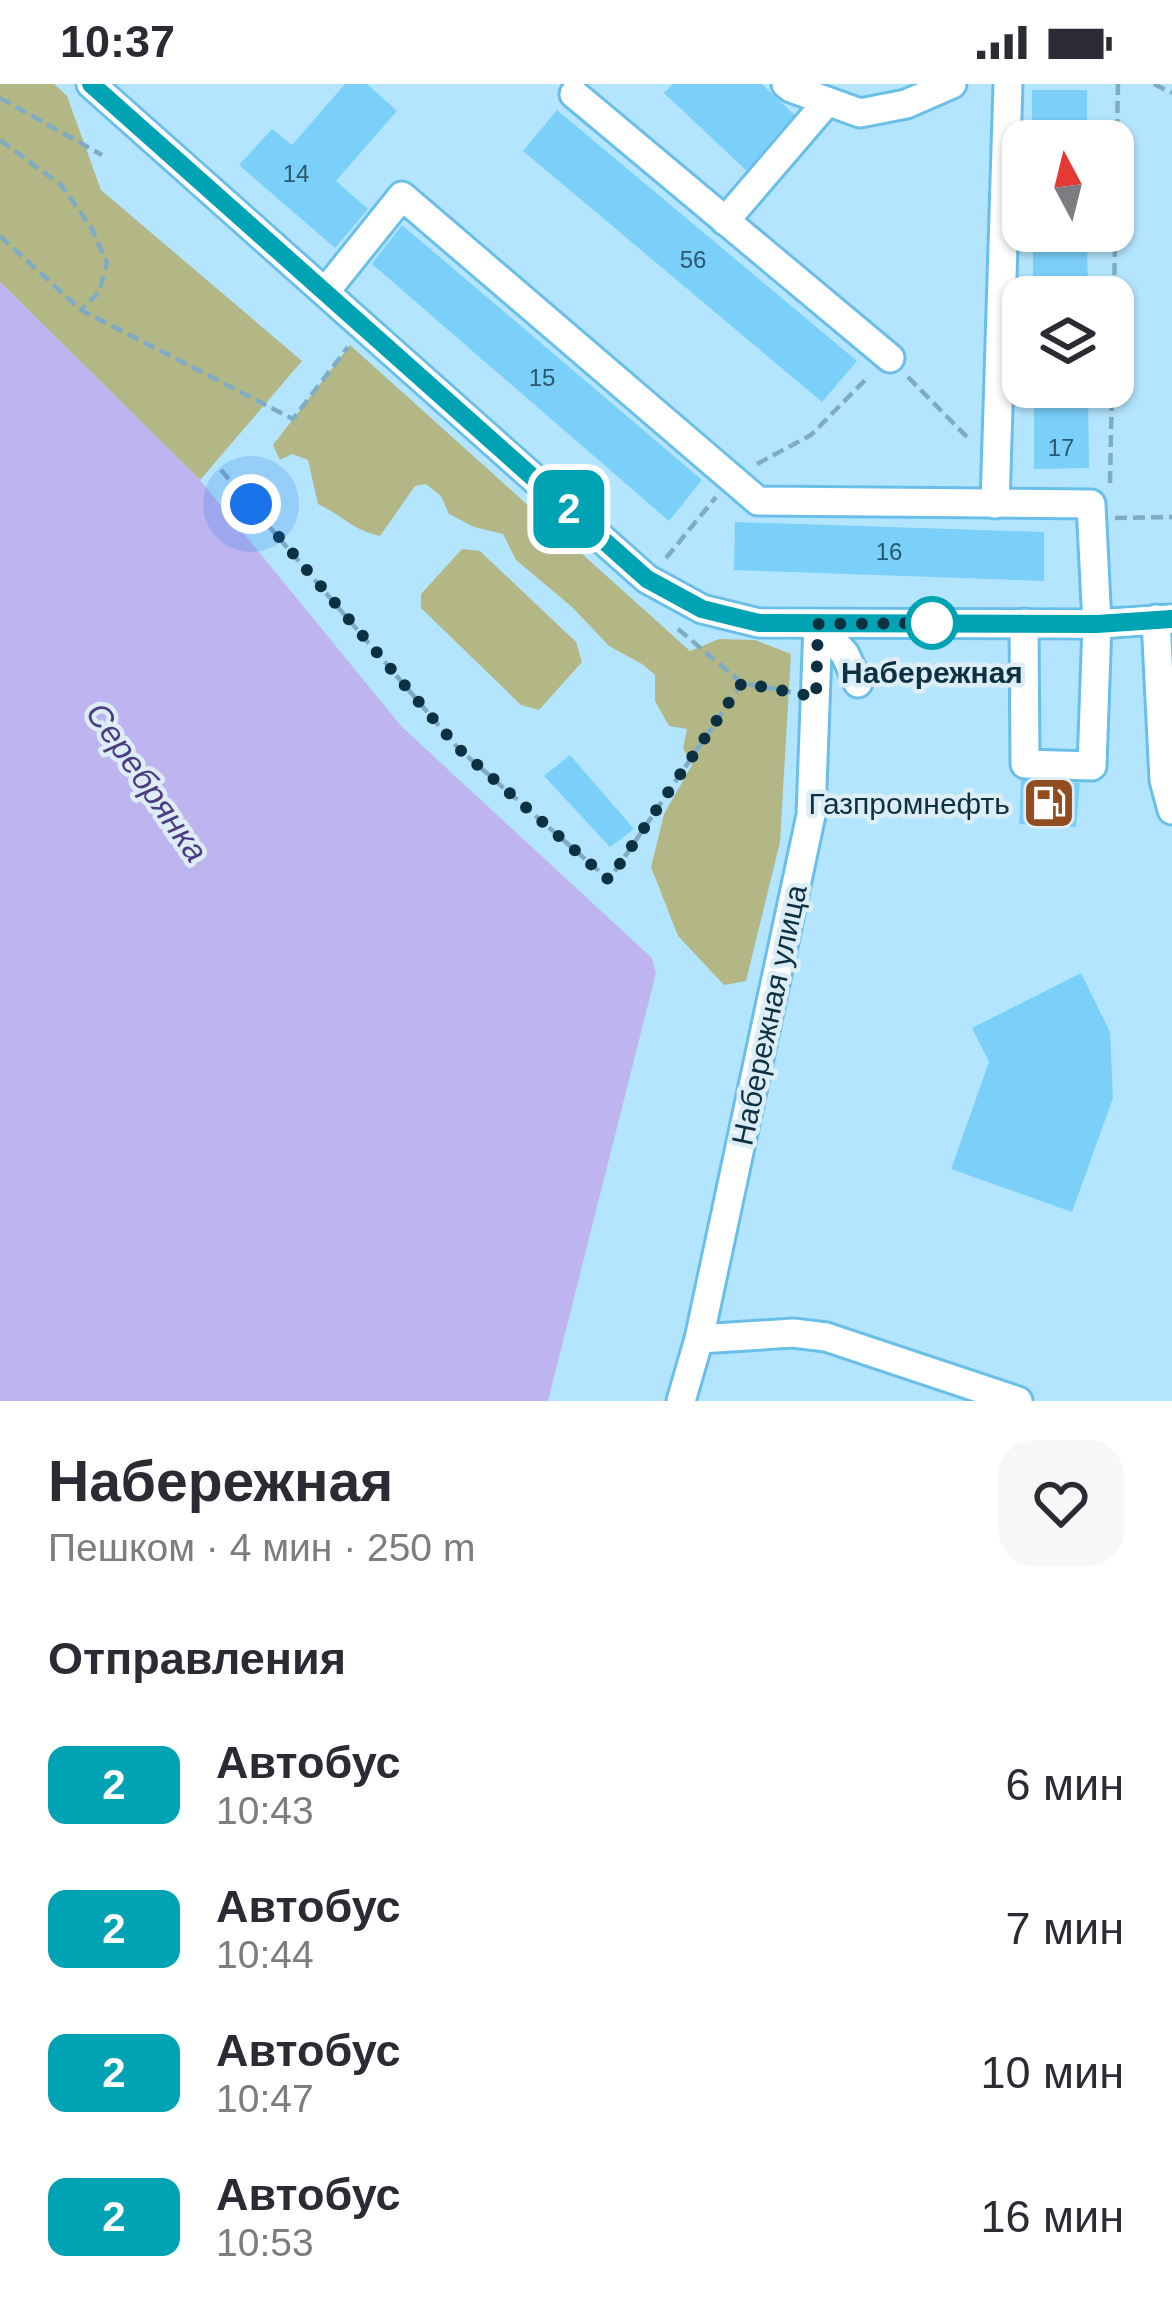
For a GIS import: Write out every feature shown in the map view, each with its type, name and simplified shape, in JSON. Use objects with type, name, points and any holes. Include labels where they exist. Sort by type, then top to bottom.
[{"type":"street","points":[[91,84],[647,579],[702,609],[759,623],[1097,624],[1164,619],[1164,780],[1172,810]]},
{"type":"street","points":[[790,86],[860,113],[906,104],[952,84]]},
{"type":"street","points":[[995,504],[1008,84]]},
{"type":"street","points":[[574,94],[890,358]]},
{"type":"street","points":[[725,221],[827,102]]},
{"type":"street","points":[[325,292],[402,196],[758,501],[1091,504],[1097,624],[1092,766],[1025,764],[1024,623]]},
{"type":"street","points":[[818,624],[845,654],[858,683]]},
{"type":"street","name":"Набережная улица","points":[[681,1401],[699,1340],[811,814],[818,624]]},
{"type":"street","points":[[699,1340],[793,1334],[826,1337],[1018,1401]]},
{"type":"path","points":[[1114,276],[1118,84]]},
{"type":"path","points":[[1154,84],[1172,93]]},
{"type":"path","points":[[0,98],[102,154]]},
{"type":"path","points":[[0,140],[61,185],[92,230],[107,262],[99,292],[81,310]]},
{"type":"path","points":[[0,236],[81,310],[292,419],[350,345]]},
{"type":"path","points":[[662,562],[731,479],[811,435],[890,358],[956,424],[996,473]]},
{"type":"path","points":[[221,470],[458,748],[609,880],[742,683]]},
{"type":"path","points":[[1110,518],[1172,517]]},
{"type":"path","points":[[669,622],[742,683],[816,697]]},
{"type":"green space","points":[[0,84],[54,84],[67,96],[101,190],[302,361],[200,480],[0,282]]},
{"type":"green space","points":[[350,345],[690,651],[719,639],[755,640],[791,654],[780,842],[746,981],[724,985],[678,936],[651,867],[664,814],[692,765],[683,748],[687,729],[669,726],[655,701],[655,675],[609,646],[516,560],[503,534],[449,514],[441,496],[426,484],[415,486],[380,536],[318,504],[308,460],[292,454],[280,460],[273,445]]},
{"type":"green space","points":[[462,549],[480,551],[576,642],[582,662],[539,710],[521,705],[421,608],[421,594]]},
{"type":"water","name":"Серебрянка","points":[[0,282],[200,480],[402,727],[652,958],[656,973],[548,1401],[0,1401]]},
{"type":"building","points":[[345,84],[367,84],[397,111],[336,181],[368,209],[335,248],[239,165],[272,129],[292,145]]},
{"type":"building","points":[[673,84],[762,84],[801,121],[750,174],[664,93]]},
{"type":"building","points":[[1032,90],[1087,90],[1087,120],[1032,120]]},
{"type":"building","points":[[557,110],[857,361],[822,402],[523,151]]},
{"type":"building","points":[[402,225],[702,480],[669,521],[372,264]]},
{"type":"building","points":[[1033,252],[1087,252],[1088,276],[1033,276]]},
{"type":"building","points":[[1034,408],[1088,408],[1089,468],[1034,469]]},
{"type":"building","points":[[735,522],[1044,532],[1044,581],[734,570]]},
{"type":"building","points":[[570,755],[634,829],[610,847],[544,776]]},
{"type":"building","name":"Газпромнефть","points":[[1021,779],[1080,783],[1076,827],[1019,824]]},
{"type":"building","points":[[1081,973],[1110,1032],[1113,1098],[1072,1212],[951,1169],[989,1062],[972,1028]]},
{"type":"bus line","name":"2","points":[[91,84],[647,579],[702,609],[759,623],[1097,624],[1172,619]]},
{"type":"place","name":"Набережная","points":[[932,623]]},
{"type":"place","name":"Газпромнефть","points":[[1049,803]]},
{"type":"route","points":[[251,504],[458,748],[609,880],[742,683],[816,697],[818,624],[942,623],[932,623]]}]
